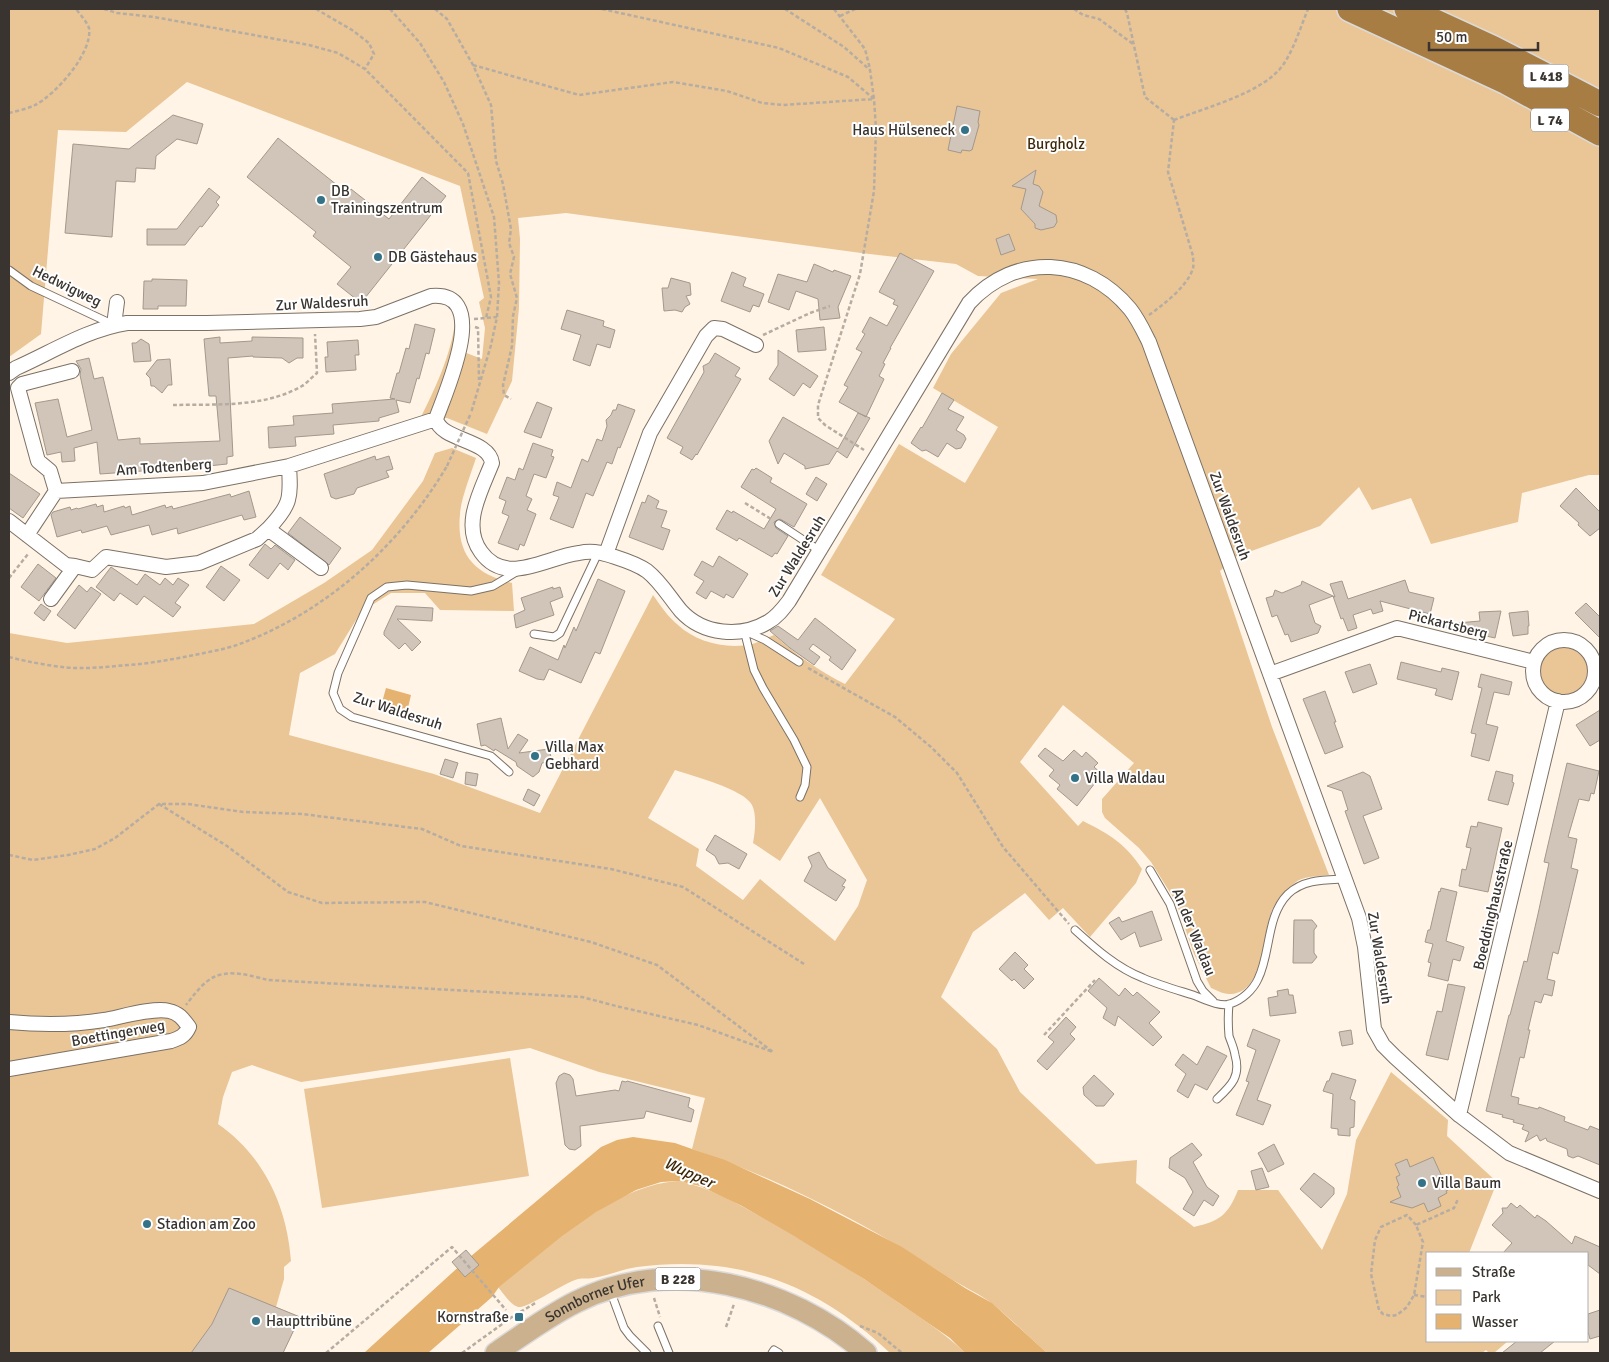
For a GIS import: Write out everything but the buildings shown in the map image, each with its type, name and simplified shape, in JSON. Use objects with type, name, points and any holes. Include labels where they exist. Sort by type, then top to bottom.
[{"type":"highway","name":"L 418","points":[[1350,9],[1507,82],[1600,133]]},
{"type":"highway","name":"L 418","points":[[1407,9],[1492,48],[1600,104]]},
{"type":"highway","name":"L 418","points":[[1492,48],[1535,56],[1600,89]]},
{"type":"highway","name":"L 74","points":[[1507,82],[1544,117],[1600,150]]},
{"type":"main road","name":"Sonnborner Ufer","points":[[496,1353],[577,1301],[610,1289],[649,1281],[699,1280],[739,1287],[772,1296],[834,1329],[866,1353]]},
{"type":"street","name":"Zur Waldesruh","points":[[436,419],[440,427],[486,451],[491,458],[492,463],[475,506],[472,522],[472,532],[478,549],[490,562],[511,570],[579,553],[602,554],[623,560],[646,571],[656,579],[682,612],[706,628],[732,632],[756,628],[769,621],[789,601],[969,304],[980,292],[1007,275],[1036,267],[1052,266],[1084,274],[1100,283],[1129,308],[1139,322],[1149,342],[1346,879],[1362,931],[1374,1029],[1377,1037],[1395,1057],[1459,1115],[1513,1156],[1600,1191]]},
{"type":"street","name":"Zur Waldesruh","points":[[9,373],[89,334],[114,325],[127,323],[366,319],[431,296],[440,295],[454,303],[463,319]]},
{"type":"street","points":[[114,325],[117,302]]},
{"type":"street","points":[[436,419],[460,349],[463,319]]},
{"type":"street","points":[[602,554],[650,433],[706,336],[714,328],[724,329],[756,345]]},
{"type":"street","points":[[32,538],[56,491],[50,471],[38,461],[18,388],[22,384],[72,371]]},
{"type":"street","name":"Am Todtenberg","points":[[56,491],[203,483],[289,466],[436,419]]},
{"type":"street","points":[[9,521],[66,565],[92,570],[106,557],[166,568],[199,563],[257,539],[284,512],[291,493],[289,466]]},
{"type":"street","points":[[268,529],[321,568]]},
{"type":"street","points":[[51,599],[75,566]]},
{"type":"street","name":"Pickartsberg","points":[[1270,674],[1397,628],[1534,662]]},
{"type":"street","points":[[1565,640],[1585,648],[1591,657],[1597,679],[1584,694],[1576,699],[1558,702],[1543,694],[1537,687],[1533,671],[1534,662],[1546,646],[1565,640]]},
{"type":"street","name":"Boeddinghausstraße","points":[[1459,1115],[1558,702]]},
{"type":"street","name":"Boettingerweg","points":[[9,1022],[39,1023],[103,1020],[156,1010],[167,1010],[179,1014],[189,1027],[186,1034],[179,1038],[9,1069]]},
{"type":"lane","name":"Hedwigweg","points":[[9,270],[31,286],[114,325]]},
{"type":"lane","points":[[779,524],[820,551]]},
{"type":"lane","points":[[534,634],[554,637],[560,633],[602,554]]},
{"type":"lane","name":"Zur Waldesruh","points":[[510,772],[491,756],[352,717],[340,709],[333,693],[338,673],[371,598],[387,587],[407,585],[471,591],[493,586],[523,568]]},
{"type":"lane","points":[[744,630],[765,640],[799,662]]},
{"type":"lane","points":[[744,630],[754,670],[794,740],[807,767],[805,786],[800,798]]},
{"type":"lane","name":"An der Waldau","points":[[1150,870],[1170,904],[1197,981],[1203,991],[1215,1003]]},
{"type":"lane","points":[[1217,1099],[1232,1086],[1236,1074],[1237,1065],[1229,1029],[1229,1004],[1250,991],[1257,982],[1263,969],[1276,913],[1287,895],[1295,888],[1316,881],[1346,879]]},
{"type":"lane","name":"An der Waldau","points":[[1075,930],[1096,950],[1142,978],[1215,1003],[1229,1004]]},
{"type":"lane","points":[[610,1289],[624,1328],[648,1353]]},
{"type":"lane","points":[[661,1326],[669,1353]]},
{"type":"lane","points":[[772,1353],[774,1350],[779,1353]]},
{"type":"path","points":[[9,113],[35,105],[62,82],[78,63],[89,42],[89,27],[76,9]]},
{"type":"path","points":[[104,9],[117,13],[154,17],[309,45],[338,53],[365,69],[468,173],[491,297],[486,318],[497,317]]},
{"type":"path","points":[[316,9],[352,30],[369,43],[374,54],[365,69]]},
{"type":"path","points":[[9,657],[24,661],[82,669],[159,662],[232,646],[278,628],[312,608],[362,569],[402,528],[436,485],[447,466],[471,413],[491,345],[497,317],[499,283],[494,217],[463,124],[444,82],[420,43],[390,9]]},
{"type":"path","points":[[435,9],[447,19],[473,65],[491,105],[496,160],[503,184],[511,228],[509,243],[514,257],[510,274],[518,298],[513,316],[512,346],[503,385],[504,395],[511,399]]},
{"type":"path","points":[[602,9],[779,48],[848,77],[874,99]]},
{"type":"path","points":[[785,9],[844,47],[870,70]]},
{"type":"path","points":[[834,9],[865,49],[870,70],[876,129],[874,191],[860,274],[818,405],[818,418],[825,425],[876,457]]},
{"type":"path","points":[[840,16],[855,9]]},
{"type":"path","points":[[1074,9],[1083,15],[1099,20],[1134,45]]},
{"type":"path","points":[[1125,9],[1145,97],[1174,120]]},
{"type":"path","points":[[1174,120],[1260,86],[1279,71],[1292,49],[1308,9]]},
{"type":"path","points":[[473,65],[579,95],[673,82],[727,91],[762,103],[783,105],[874,99]]},
{"type":"path","points":[[1139,322],[1165,303],[1186,281],[1194,267],[1193,256],[1168,172],[1174,120]]},
{"type":"path","points":[[756,345],[764,334],[830,306]]},
{"type":"path","points":[[463,319],[478,328],[479,381]]},
{"type":"path","points":[[173,405],[239,403],[273,397],[302,386],[317,374],[314,321]]},
{"type":"path","points":[[745,503],[779,524]]},
{"type":"path","points":[[9,578],[32,538]]},
{"type":"path","points":[[799,662],[895,717],[931,747],[957,773],[1003,847],[1075,930]]},
{"type":"path","points":[[159,804],[227,846],[288,892],[322,903],[425,902],[591,942],[657,965],[773,1052],[698,1025],[582,997],[268,980],[237,973],[214,977],[198,991],[179,1014]]},
{"type":"path","points":[[9,855],[33,860],[95,849],[115,838],[159,804],[188,804],[243,812],[302,814],[422,829],[461,846],[611,869],[683,887],[804,964]]},
{"type":"path","points":[[1044,1035],[1095,980]]},
{"type":"path","points":[[1416,1225],[1454,1208],[1458,1199]]},
{"type":"path","points":[[1407,1215],[1416,1225],[1423,1242],[1414,1295],[1407,1307],[1397,1315],[1384,1314],[1379,1310],[1371,1274],[1375,1240],[1380,1227],[1407,1215]]},
{"type":"path","points":[[326,1353],[452,1246],[506,1310]]},
{"type":"path","points":[[649,1281],[661,1326]]},
{"type":"path","points":[[726,1327],[739,1287]]},
{"type":"path","points":[[1414,1295],[1426,1297]]},
{"type":"green space","name":"Burgholz","points":[[9,9],[1600,9],[1600,475],[1589,475],[1522,493],[1518,522],[1431,544],[1411,498],[1372,510],[1359,487],[1320,526],[1235,557],[1220,571],[1272,727],[1329,875],[1299,880],[1278,900],[1269,919],[1260,960],[1250,984],[1241,991],[1229,994],[1211,988],[1194,954],[1176,902],[1151,862],[1139,848],[1105,818],[1102,812],[1102,799],[1134,763],[1063,705],[1020,762],[1078,826],[1083,821],[1109,835],[1130,853],[1142,869],[1136,883],[1090,937],[1063,908],[1049,920],[1025,893],[973,932],[941,997],[997,1049],[1020,1092],[1096,1164],[1137,1160],[1136,1183],[1194,1227],[1222,1216],[1231,1205],[1238,1190],[1278,1190],[1322,1250],[1347,1194],[1356,1140],[1391,1072],[1448,1120],[1447,1136],[1497,1182],[1469,1252],[1426,1252],[1426,1342],[1507,1342],[1494,1353],[1489,1353],[1486,1350],[1482,1353],[1047,1353],[989,1301],[887,1239],[792,1189],[692,1149],[705,1098],[599,1072],[530,1048],[301,1082],[252,1065],[232,1072],[223,1097],[218,1124],[248,1151],[260,1167],[278,1202],[289,1241],[291,1261],[284,1267],[284,1279],[276,1307],[300,1317],[283,1353],[9,1353],[9,633],[67,643],[254,624],[324,583],[372,550],[423,481],[435,453],[452,448],[476,458],[464,493],[460,514],[461,540],[465,551],[478,568],[487,574],[512,583],[514,611],[440,610],[425,593],[391,593],[361,612],[335,654],[300,673],[289,735],[434,774],[540,813],[653,595],[671,618],[685,631],[694,636],[712,643],[742,646],[774,635],[808,662],[845,684],[895,619],[821,575],[899,444],[965,483],[998,427],[933,388],[951,354],[1001,293],[1038,279],[978,276],[956,264],[566,213],[518,218],[520,239],[519,308],[512,381],[487,434],[447,418],[420,419],[437,384],[450,347],[455,322],[456,349],[482,359],[485,328],[479,302],[484,298],[460,186],[187,82],[126,132],[58,130],[41,334],[9,357]],"holes":[[[675,770],[729,788],[747,799],[752,805],[755,814],[753,843],[780,861],[820,798],[867,880],[858,906],[835,941],[760,879],[743,900],[696,866],[699,849],[648,818]]]},
{"type":"green space","points":[[1559,647],[1569,647],[1581,654],[1588,666],[1588,676],[1581,688],[1569,695],[1559,695],[1551,691],[1544,684],[1540,676],[1540,666],[1544,658],[1551,651]]},
{"type":"green space","points":[[510,1058],[529,1176],[322,1208],[304,1089]]},
{"type":"green space","points":[[678,1181],[703,1188],[726,1198],[803,1241],[863,1278],[948,1338],[965,1353],[890,1353],[862,1329],[834,1309],[804,1292],[774,1279],[742,1270],[709,1265],[674,1264],[637,1267],[599,1277],[578,1279],[520,1307],[511,1302],[498,1287],[582,1220],[629,1194],[654,1185]]},
{"type":"water","points":[[386,688],[411,695],[407,712],[381,706]]},
{"type":"water","name":"Wupper","points":[[633,1137],[675,1143],[725,1160],[810,1199],[902,1247],[965,1288],[992,1303],[1047,1353],[965,1353],[950,1338],[864,1279],[794,1236],[742,1206],[700,1186],[678,1181],[661,1182],[636,1190],[596,1212],[562,1236],[499,1287],[492,1297],[428,1353],[364,1353],[464,1262],[601,1147],[617,1140]]},
{"type":"place","name":"Haus Hülseneck","points":[[965,130]]},
{"type":"place","name":"DB Trainingszentrum","points":[[321,200]]},
{"type":"place","name":"DB Gästehaus","points":[[378,257]]},
{"type":"place","name":"Villa Max Gebhard","points":[[535,756]]},
{"type":"place","name":"Villa Waldau","points":[[1075,778]]},
{"type":"place","name":"Villa Baum","points":[[1422,1183]]},
{"type":"place","name":"Stadion am Zoo","points":[[147,1224]]},
{"type":"place","name":"Kornstraße","points":[[519,1317]]},
{"type":"place","name":"Haupttribüne","points":[[256,1321]]}]
